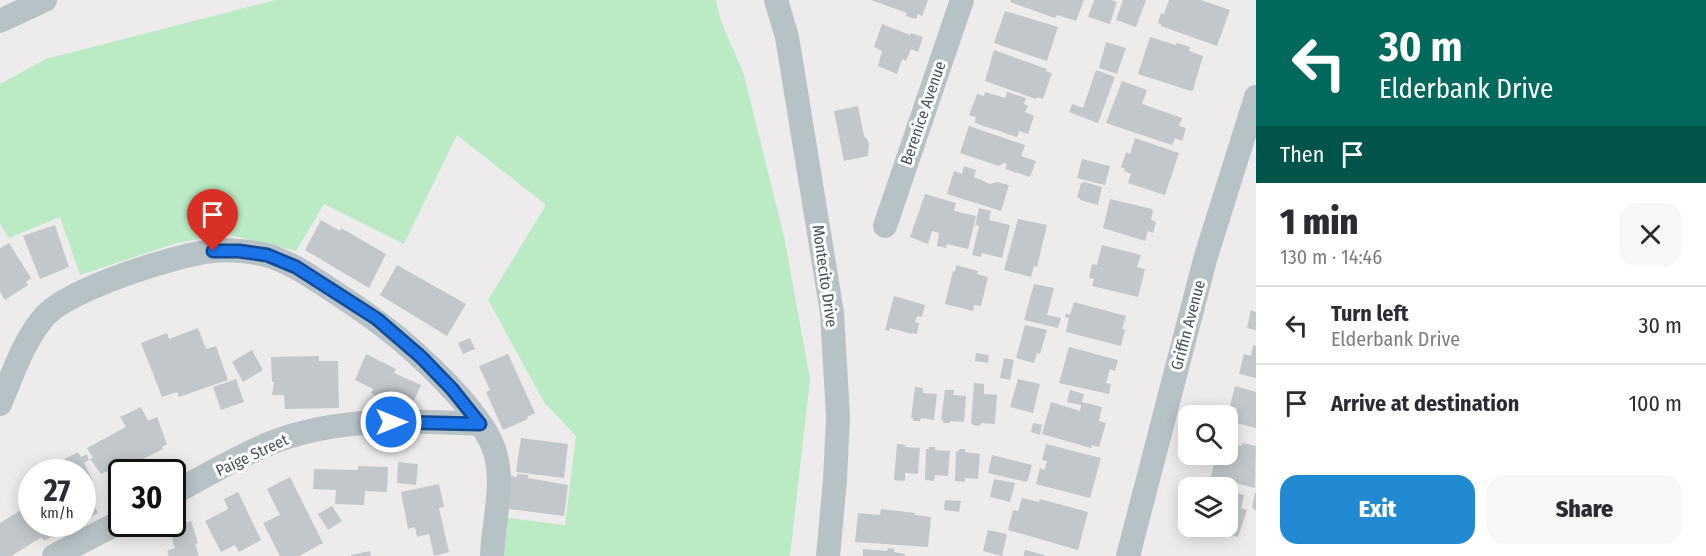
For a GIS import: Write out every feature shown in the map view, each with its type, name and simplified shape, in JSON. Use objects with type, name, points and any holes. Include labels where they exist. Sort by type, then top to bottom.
[{"type":"street","points":[[0,21],[45,0]]},
{"type":"street","name":"Montecito Drive","points":[[776,0],[789,47],[832,313],[838,416],[828,556]]},
{"type":"street","name":"Berenice Avenue","points":[[885,226],[962,0]]},
{"type":"street","name":"Griffin Avenue","points":[[1128,556],[1206,256],[1256,97]]},
{"type":"street","points":[[0,404],[31,334],[46,314],[65,300],[87,289],[182,257],[213,251],[239,251],[267,255],[296,267],[377,319],[421,357],[452,389],[480,424],[492,445],[498,467],[499,490],[492,556]]},
{"type":"street","name":"Paige Street","points":[[186,487],[270,443],[306,431],[391,422],[480,424]]},
{"type":"street","points":[[54,556],[108,528]]},
{"type":"green space","points":[[275,0],[716,0],[721,21],[744,75],[784,236],[810,379],[790,556],[503,556],[499,517],[565,525],[576,436],[544,402],[488,300],[546,205],[457,135],[404,244],[324,204],[296,251],[226,234],[177,243],[80,275],[60,217],[9,238],[0,223],[0,84],[46,59]]},
{"type":"building","points":[[871,0],[928,0],[922,16],[918,14],[916,19],[906,16],[907,13]]},
{"type":"building","points":[[1011,0],[1084,0],[1076,21],[1057,15],[1055,18],[1010,2]]},
{"type":"building","points":[[1094,0],[1117,2],[1110,24],[1088,17]]},
{"type":"building","points":[[1123,0],[1146,0],[1136,27],[1116,20]]},
{"type":"building","points":[[1169,0],[1201,0],[1230,10],[1217,46],[1161,26],[1158,23],[1161,13],[1164,14]]},
{"type":"building","points":[[1005,11],[1058,27],[1047,61],[994,43]]},
{"type":"building","points":[[882,24],[910,35],[911,33],[923,37],[918,52],[911,49],[906,61],[902,59],[897,74],[878,66],[882,51],[874,47]]},
{"type":"building","points":[[1150,37],[1190,47],[1189,51],[1203,56],[1193,90],[1138,74]]},
{"type":"building","points":[[1106,42],[1126,48],[1117,74],[1099,68]]},
{"type":"building","points":[[994,50],[1047,69],[1046,71],[1052,73],[1043,99],[1037,97],[1036,99],[985,81]]},
{"type":"building","points":[[1096,70],[1115,77],[1098,123],[1069,112],[1072,104],[1083,108]]},
{"type":"building","points":[[1122,81],[1147,90],[1142,104],[1182,118],[1179,126],[1186,128],[1182,141],[1175,138],[1172,145],[1106,123]]},
{"type":"building","points":[[985,92],[1005,98],[1007,92],[1026,98],[1024,104],[1028,106],[1025,112],[1034,116],[1028,134],[1019,131],[1017,137],[975,123],[976,117],[969,115],[977,94],[984,96]]},
{"type":"building","points":[[858,106],[864,136],[869,144],[868,156],[844,161],[834,111]]},
{"type":"building","points":[[969,126],[1025,145],[1021,156],[1036,161],[1030,177],[1005,169],[1007,164],[1003,163],[999,166],[960,153]]},
{"type":"building","points":[[1135,138],[1179,153],[1165,195],[1128,183],[1131,174],[1121,167],[1126,152],[1130,154]]},
{"type":"building","points":[[1082,159],[1110,166],[1105,185],[1077,178]]},
{"type":"building","points":[[964,166],[976,170],[974,177],[990,184],[997,182],[1009,185],[1001,211],[947,194],[954,171],[962,174]]},
{"type":"building","points":[[1081,183],[1102,187],[1098,205],[1077,198]]},
{"type":"building","points":[[925,194],[956,203],[954,211],[976,216],[968,249],[947,244],[946,248],[937,246],[939,233],[932,231],[928,244],[910,237]]},
{"type":"building","points":[[1110,199],[1152,209],[1151,220],[1156,222],[1153,233],[1148,231],[1145,241],[1103,228]]},
{"type":"building","points":[[979,208],[991,211],[989,220],[1010,225],[1002,258],[982,253],[981,257],[972,255],[979,226],[975,225]]},
{"type":"building","points":[[1018,219],[1047,225],[1037,267],[1034,266],[1031,277],[1004,270]]},
{"type":"building","points":[[321,220],[340,231],[341,228],[386,254],[369,288],[305,250]]},
{"type":"building","points":[[55,225],[69,267],[40,279],[23,236]]},
{"type":"building","points":[[9,243],[31,278],[26,282],[28,285],[5,300],[0,292],[0,248]]},
{"type":"building","points":[[1102,245],[1141,255],[1137,267],[1145,269],[1138,297],[1092,286],[1094,279],[1089,278],[1092,264],[1097,265]]},
{"type":"building","points":[[397,265],[466,304],[447,336],[380,295]]},
{"type":"building","points":[[956,265],[978,271],[977,274],[988,277],[981,306],[974,305],[973,311],[945,304]]},
{"type":"building","points":[[1034,284],[1054,288],[1047,315],[1061,318],[1058,328],[1024,320]]},
{"type":"building","points":[[894,296],[925,305],[922,317],[917,316],[915,322],[919,323],[917,334],[890,328],[889,331],[885,330]]},
{"type":"building","points":[[1074,302],[1126,316],[1122,329],[1125,330],[1121,346],[1066,332],[1069,318],[1065,317],[1066,313],[1070,315]]},
{"type":"building","points":[[1251,310],[1256,312],[1256,330],[1247,328]]},
{"type":"building","points":[[1025,325],[1047,330],[1040,354],[1037,353],[1034,363],[1016,358]]},
{"type":"building","points":[[198,328],[206,349],[216,346],[228,380],[179,397],[177,392],[162,397],[141,343],[167,333],[169,339]]},
{"type":"building","points":[[470,338],[475,349],[463,354],[458,343]]},
{"type":"building","points":[[1253,345],[1256,346],[1256,378],[1239,374],[1244,354],[1251,356]]},
{"type":"building","points":[[1069,347],[1118,360],[1115,371],[1110,369],[1106,383],[1111,384],[1109,394],[1059,383]]},
{"type":"building","points":[[252,350],[263,370],[243,382],[232,362]]},
{"type":"building","points":[[976,353],[989,355],[988,363],[975,361]]},
{"type":"building","points":[[366,354],[396,369],[394,373],[421,385],[407,416],[384,414],[369,407],[375,395],[371,393],[373,389],[355,380]]},
{"type":"building","points":[[508,354],[535,413],[527,417],[528,419],[503,430],[486,392],[490,390],[479,366]]},
{"type":"building","points":[[319,356],[319,361],[338,361],[339,408],[285,409],[284,395],[272,395],[274,382],[272,382],[271,357]]},
{"type":"building","points":[[1004,358],[1014,360],[1010,380],[1000,378]]},
{"type":"building","points":[[236,379],[244,402],[221,410],[213,387]]},
{"type":"building","points":[[1018,379],[1040,384],[1033,413],[1010,407]]},
{"type":"building","points":[[974,383],[984,384],[984,394],[997,395],[995,424],[981,423],[980,426],[971,423]]},
{"type":"building","points":[[1235,386],[1256,392],[1256,428],[1238,423],[1238,405],[1230,405]]},
{"type":"building","points":[[915,387],[923,388],[923,393],[937,394],[934,420],[921,418],[920,421],[913,421],[911,418]]},
{"type":"building","points":[[945,390],[954,390],[953,395],[966,396],[964,422],[943,423],[941,420]]},
{"type":"building","points":[[1070,390],[1084,394],[1082,402],[1102,407],[1099,421],[1106,423],[1099,447],[1092,445],[1091,448],[1042,434],[1051,402],[1080,411],[1081,405],[1067,402]]},
{"type":"building","points":[[141,407],[148,421],[157,417],[167,444],[162,447],[163,449],[143,459],[108,459],[108,471],[101,474],[96,467],[96,459],[90,459],[93,458],[87,448],[126,427],[120,417]]},
{"type":"building","points":[[1033,423],[1042,425],[1040,435],[1031,432]]},
{"type":"building","points":[[521,438],[568,444],[564,478],[516,472]]},
{"type":"building","points":[[1243,443],[1256,446],[1255,488],[1238,484],[1238,477],[1211,477],[1214,465],[1238,465],[1238,445],[1241,446]]},
{"type":"building","points":[[897,444],[920,448],[918,474],[905,473],[905,481],[894,480]]},
{"type":"building","points":[[1046,444],[1101,458],[1090,498],[1036,484],[1040,468],[1044,470],[1047,461],[1042,460]]},
{"type":"building","points":[[935,447],[935,450],[950,451],[948,476],[935,475],[934,481],[925,480],[926,449]]},
{"type":"building","points":[[959,449],[980,454],[978,479],[965,478],[965,482],[955,481],[956,451],[958,452]]},
{"type":"building","points":[[78,452],[81,457],[87,454],[89,459],[64,459]]},
{"type":"building","points":[[992,455],[1032,465],[1027,482],[988,473]]},
{"type":"building","points":[[398,462],[418,464],[416,485],[397,483]]},
{"type":"building","points":[[358,466],[388,467],[387,492],[365,491],[364,505],[335,504],[336,490],[313,489],[314,469],[358,470]]},
{"type":"building","points":[[517,474],[568,485],[564,516],[502,508],[506,475],[517,477]]},
{"type":"building","points":[[290,477],[323,543],[299,556],[280,556],[263,523],[280,515],[267,489]]},
{"type":"building","points":[[994,479],[1015,483],[1010,502],[990,497]]},
{"type":"building","points":[[439,484],[444,507],[439,508],[449,552],[434,556],[429,534],[417,537],[415,527],[408,529],[401,492]]},
{"type":"building","points":[[238,492],[261,540],[239,552],[235,545],[221,552],[205,521],[228,509],[224,499]]},
{"type":"building","points":[[1256,493],[1256,511],[1252,507]]},
{"type":"building","points":[[1238,494],[1244,495],[1241,508],[1247,510],[1238,537]]},
{"type":"building","points":[[1022,498],[1039,502],[1040,499],[1088,512],[1078,550],[1008,530],[1013,510],[1018,511]]},
{"type":"building","points":[[945,500],[961,501],[959,512],[944,510]]},
{"type":"building","points":[[332,506],[342,521],[328,530],[318,514]]},
{"type":"building","points":[[881,509],[931,517],[928,547],[855,542],[858,513],[880,515]]},
{"type":"building","points":[[18,512],[18,537],[42,537],[11,556],[0,556],[0,523]]},
{"type":"building","points":[[191,521],[198,543],[195,544],[199,556],[169,556],[167,551],[175,548],[172,537],[186,537],[186,523]]},
{"type":"building","points":[[988,530],[1007,534],[1002,556],[983,551]]},
{"type":"building","points":[[888,548],[905,554],[905,556],[863,556],[863,549],[887,551]]},
{"type":"building","points":[[1025,550],[1045,555],[1023,556]]},
{"type":"building","points":[[370,551],[371,556],[351,556],[351,555]]},
{"type":"route","points":[[213,251],[239,251],[267,255],[296,267],[377,319],[421,357],[452,389],[480,424],[391,422]]}]
